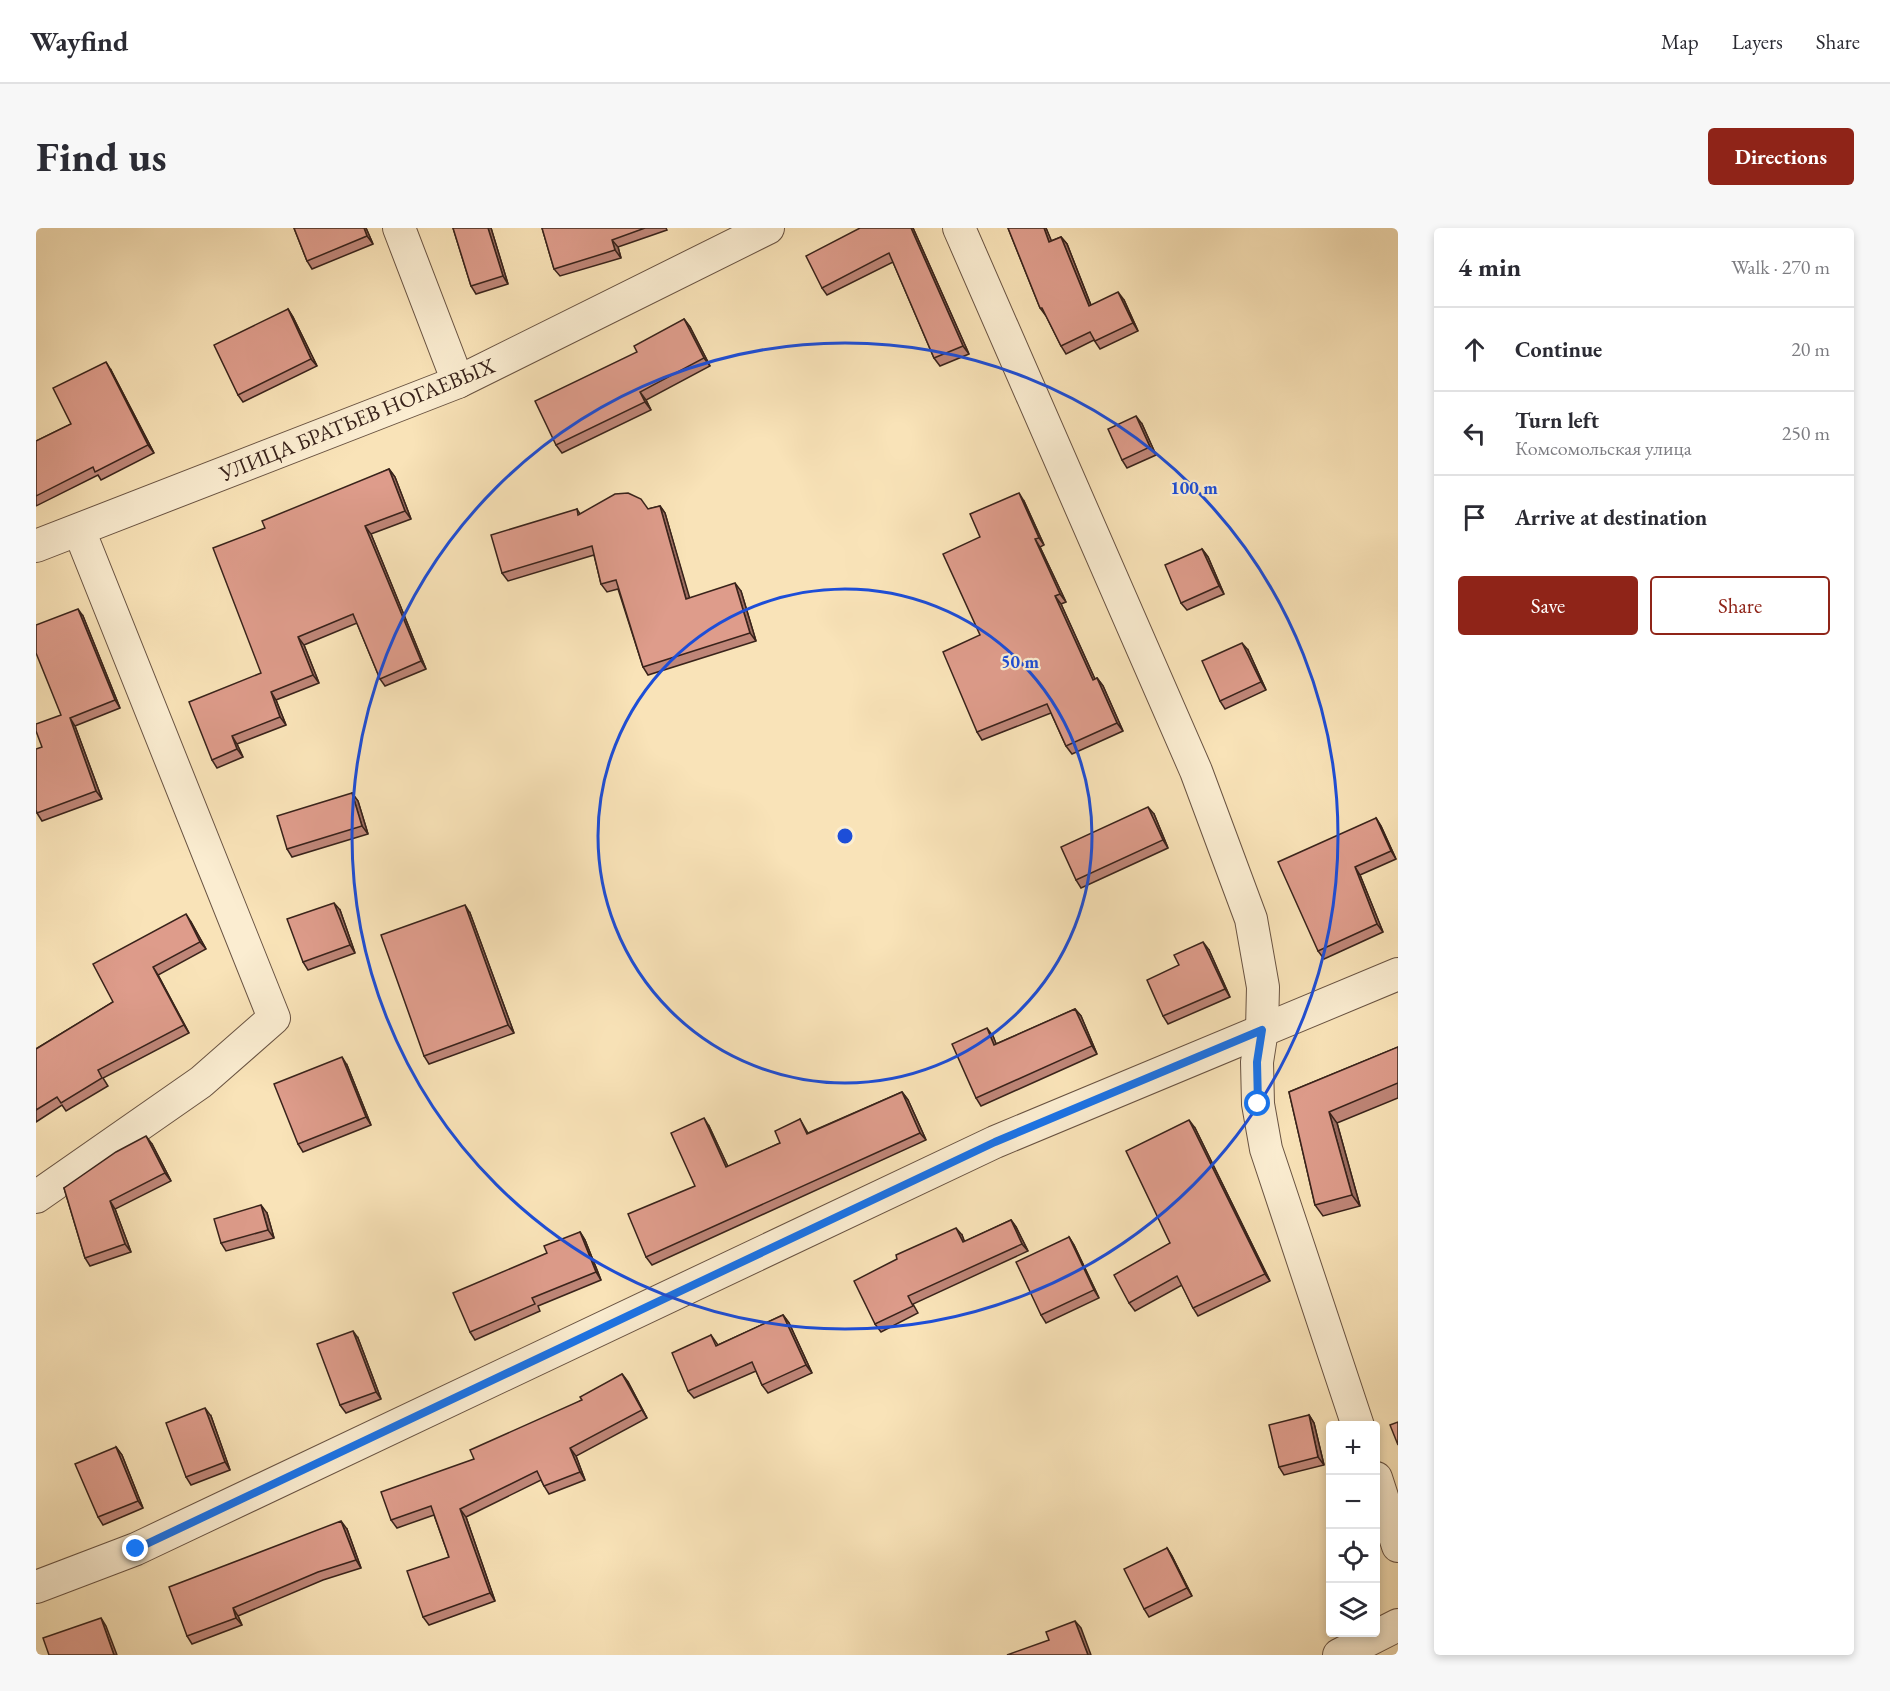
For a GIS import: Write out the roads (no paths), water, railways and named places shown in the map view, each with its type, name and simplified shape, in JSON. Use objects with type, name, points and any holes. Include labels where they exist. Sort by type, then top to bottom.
[{"type":"street","points":[[399,228],[458,382]]},
{"type":"street","name":"УЛИЦА БРАТЬЕВ НОГАЕВЫХ","points":[[36,546],[458,382],[768,228]]},
{"type":"street","points":[[959,228],[1196,771],[1251,920],[1263,987],[1262,1030],[1257,1062],[1258,1104],[1266,1149],[1357,1421]]},
{"type":"street","points":[[36,1197],[201,1082],[274,1018],[79,530]]},
{"type":"street","points":[[36,1587],[136,1549],[995,1142],[1398,974]]},
{"type":"street","points":[[1380,1490],[1398,1546]]},
{"type":"street","points":[[1339,1655],[1398,1625]]}]
